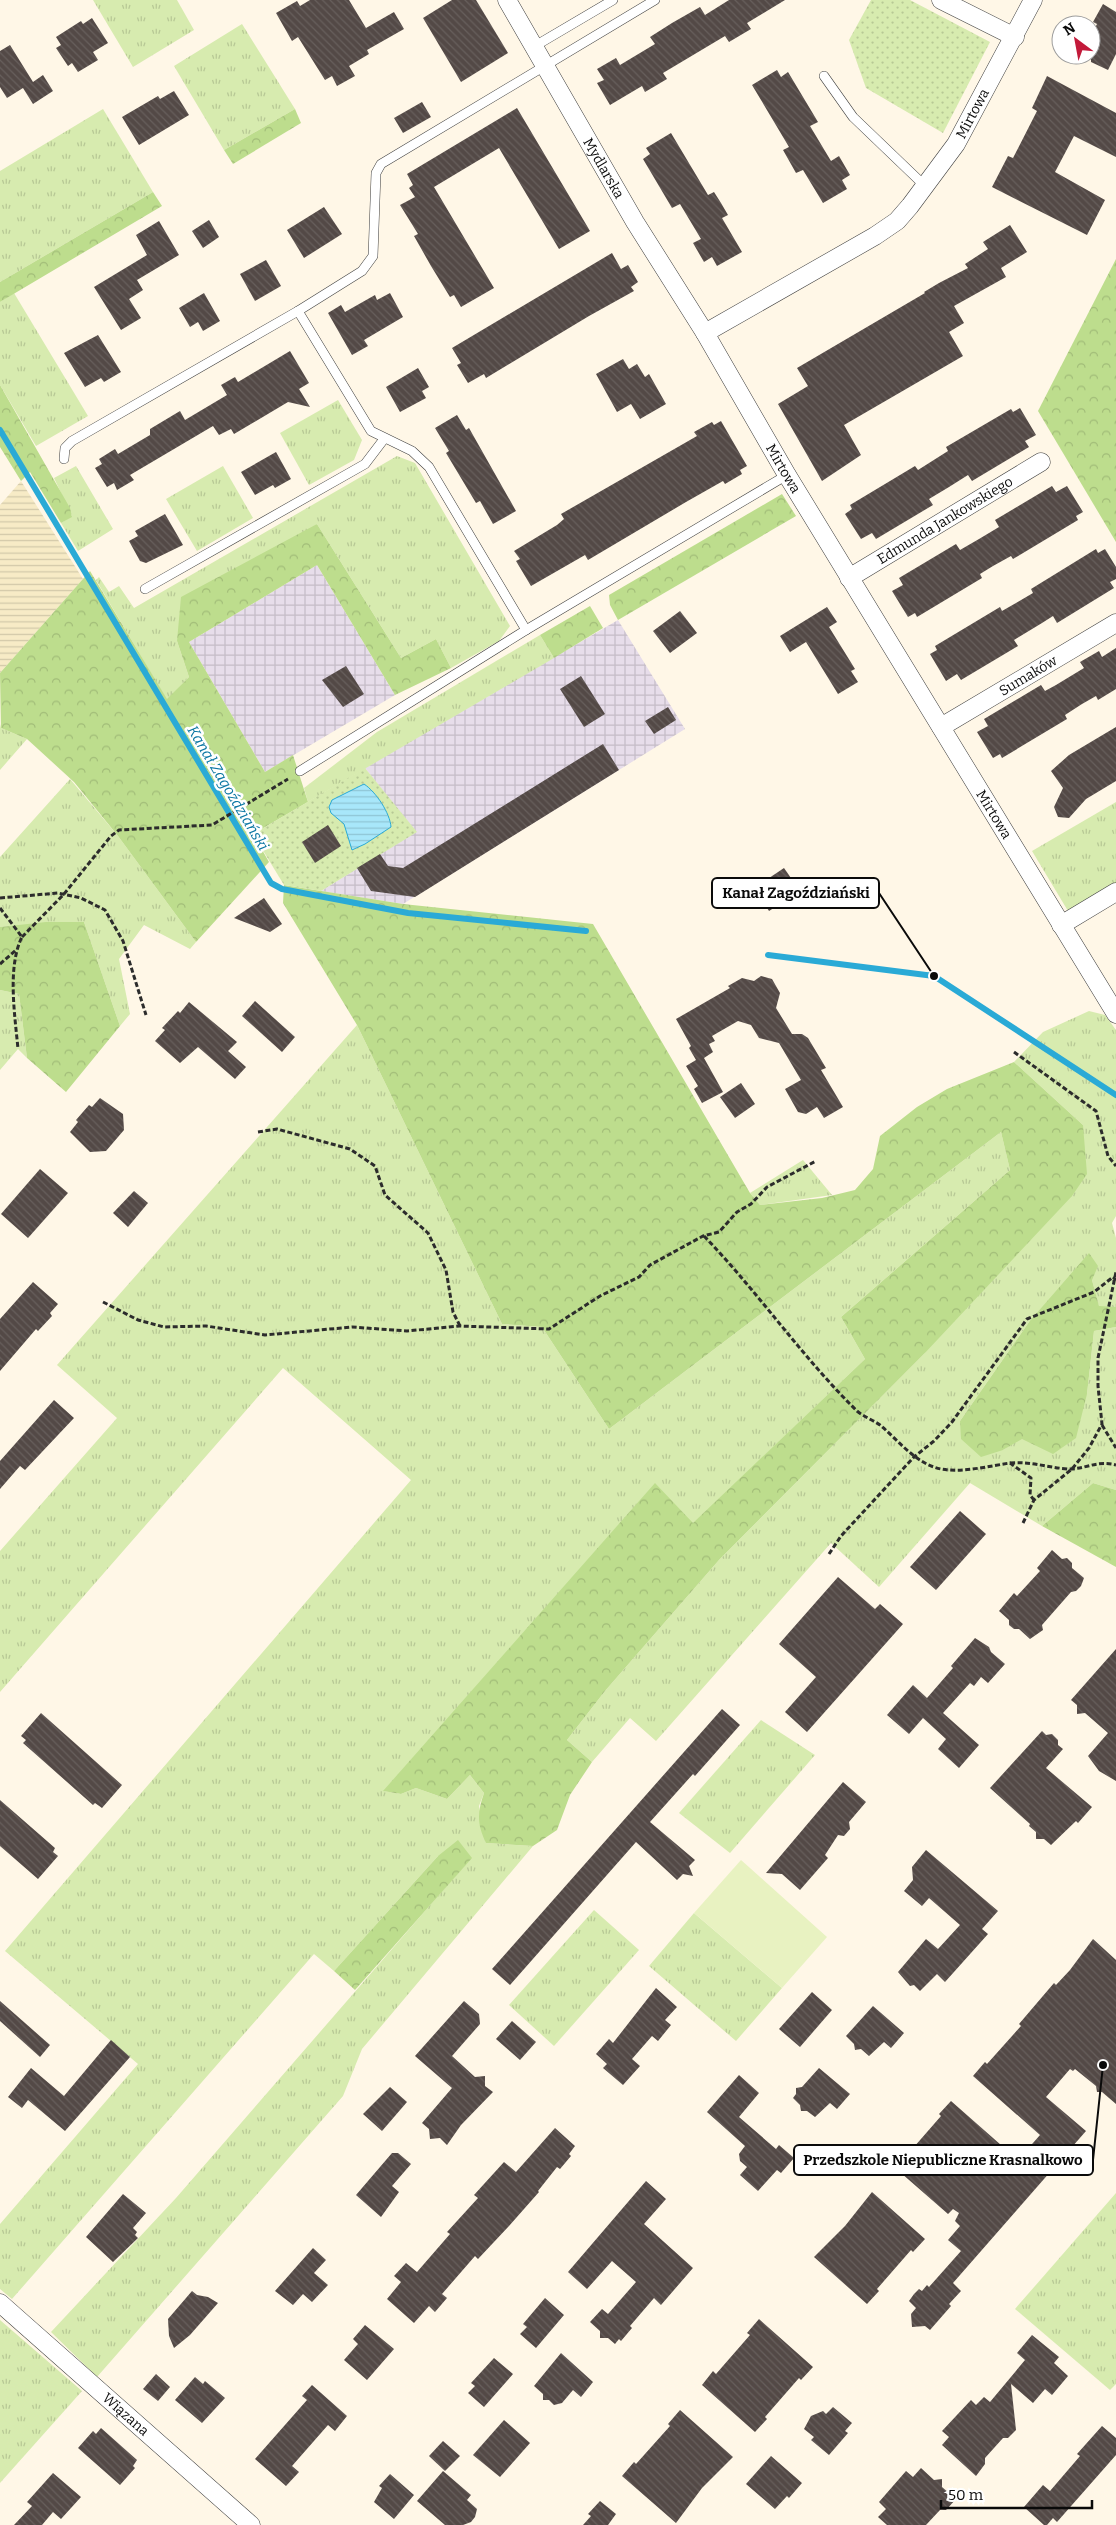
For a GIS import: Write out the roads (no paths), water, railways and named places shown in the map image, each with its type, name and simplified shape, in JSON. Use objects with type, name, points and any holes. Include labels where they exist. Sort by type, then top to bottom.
[{"type":"street","name":"Mydlarska","points":[[507,0],[635,222],[705,333]]},
{"type":"street","points":[[941,0],[1015,37]]},
{"type":"street","name":"Mirtowa","points":[[1033,0],[1015,37],[956,144],[926,187],[897,221],[875,236],[705,333],[787,475],[1116,1014]]},
{"type":"street","name":"Edmunda Jankowskiego","points":[[850,578],[1041,462]]},
{"type":"street","name":"Sumaków","points":[[941,728],[1116,623]]},
{"type":"street","points":[[1061,925],[1116,892]]},
{"type":"street","name":"Wiązana","points":[[0,2303],[251,2525]]},
{"type":"lane","points":[[535,46],[612,0]]},
{"type":"lane","points":[[64,459],[65,448],[72,441],[298,311],[362,271],[373,256],[376,174],[381,164],[655,0]]},
{"type":"lane","points":[[824,76],[853,117],[926,187]]},
{"type":"lane","points":[[298,311],[371,431],[412,451],[429,467],[526,630]]},
{"type":"lane","points":[[145,589],[365,464],[384,439]]},
{"type":"lane","points":[[300,771],[526,630],[787,475]]},
{"type":"water","points":[[364,784],[382,803],[391,827],[352,850],[344,824],[331,813],[329,807],[332,800]]},
{"type":"waterway","name":"Kanał Zagoździański","points":[[0,430],[271,883],[282,889],[408,913],[586,931]]},
{"type":"waterway","name":"Kanał Zagoździański","points":[[768,955],[934,976],[1116,1095]]},
{"type":"place","name":"Kanał Zagoździański","points":[[934,976]]},
{"type":"place","name":"Przedszkole Niepubliczne Krasnalkowo","points":[[1103,2065]]}]
